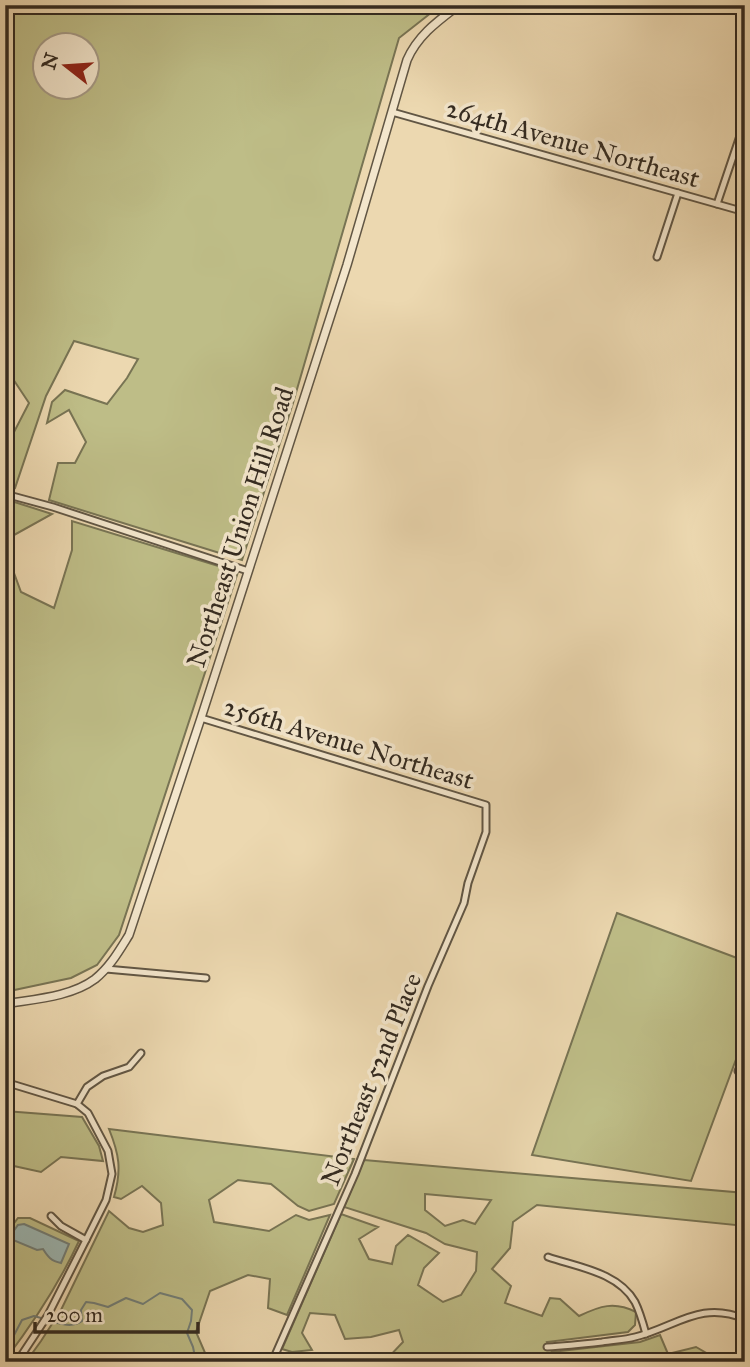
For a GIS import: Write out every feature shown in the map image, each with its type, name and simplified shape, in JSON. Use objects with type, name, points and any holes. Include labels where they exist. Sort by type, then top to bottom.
[{"type":"street","name":"Northeast Union Hill Road","points":[[5,1004],[75,989],[95,979],[117,955],[129,935],[347,265],[407,60],[424,34],[459,5]]},
{"type":"street","name":"264th Avenue Northeast","points":[[392,112],[745,212]]},
{"type":"street","points":[[717,204],[745,121]]},
{"type":"street","points":[[657,257],[678,193]]},
{"type":"street","points":[[5,494],[248,570]]},
{"type":"street","name":"256th Avenue Northeast","points":[[201,718],[486,805]]},
{"type":"street","name":"Northeast 52nd Place","points":[[272,1362],[355,1174],[428,986],[464,903],[486,832],[486,805]]},
{"type":"street","points":[[106,969],[206,978]]},
{"type":"street","points":[[77,1104],[87,1087],[103,1076],[129,1067],[141,1053]]},
{"type":"street","points":[[742,1072],[745,1055]]},
{"type":"street","points":[[5,1082],[77,1104],[88,1113],[108,1151],[112,1174],[106,1200],[86,1240],[48,1315],[17,1362]]},
{"type":"street","points":[[51,1216],[61,1226],[86,1240]]},
{"type":"street","points":[[548,1257],[606,1276],[616,1282],[634,1300],[646,1334]]},
{"type":"street","points":[[547,1348],[620,1340],[662,1329],[686,1317],[704,1313],[727,1314],[745,1319]]},
{"type":"shaded area","points":[[5,5],[441,5],[399,38],[293,403],[242,560],[49,500],[58,463],[75,463],[86,442],[69,410],[47,423],[52,402],[65,390],[107,404],[138,359],[74,341],[46,396],[15,488],[5,486],[5,435],[12,436],[29,403],[5,367]]},
{"type":"shaded area","points":[[5,499],[52,514],[14,535],[7,554],[21,592],[54,608],[72,550],[72,521],[238,572],[119,935],[97,965],[71,978],[5,992]]},
{"type":"shaded area","points":[[617,913],[745,961],[745,1035],[691,1181],[532,1155]]},
{"type":"shaded area","points":[[5,1111],[82,1117],[99,1146],[103,1161],[61,1157],[41,1172],[9,1165],[5,1174]]},
{"type":"shaded area","points":[[109,1129],[354,1159],[334,1204],[309,1211],[298,1206],[271,1184],[238,1180],[209,1200],[214,1222],[269,1231],[296,1215],[309,1220],[330,1215],[287,1315],[268,1308],[270,1279],[248,1275],[210,1291],[196,1332],[209,1362],[26,1362],[61,1310],[109,1211],[129,1228],[143,1232],[163,1225],[161,1203],[142,1186],[121,1199],[114,1197],[118,1162]]},
{"type":"shaded area","points":[[364,1160],[745,1193],[745,1226],[537,1205],[513,1222],[510,1248],[492,1269],[511,1286],[505,1303],[542,1316],[550,1298],[560,1299],[579,1316],[607,1306],[636,1312],[635,1325],[628,1332],[547,1342],[552,1352],[640,1342],[660,1335],[668,1354],[696,1347],[722,1362],[380,1362],[386,1360],[403,1342],[399,1330],[371,1337],[345,1339],[335,1315],[310,1313],[302,1333],[312,1350],[292,1352],[282,1349],[341,1214],[378,1227],[359,1239],[369,1259],[392,1264],[396,1246],[408,1235],[439,1253],[424,1268],[418,1285],[443,1302],[461,1295],[476,1271],[477,1252],[445,1244],[426,1233],[344,1207]],"holes":[[[425,1194],[491,1200],[475,1224],[463,1220],[445,1226],[425,1210]]]},
{"type":"shaded area","points":[[18,1218],[30,1218],[79,1241],[45,1302],[5,1360],[5,1235]]},
{"type":"water","points":[[24,1224],[69,1244],[61,1263],[50,1258],[43,1249],[37,1250],[13,1240],[10,1236],[18,1225]]},
{"type":"waterway","points":[[50,1321],[66,1325],[82,1321],[81,1310],[86,1302],[108,1307],[126,1298],[143,1304],[160,1293],[182,1299],[192,1310],[187,1333],[196,1362]]},
{"type":"waterway","points":[[5,1337],[12,1339],[22,1320],[34,1316],[41,1318]]},
{"type":"waterway","points":[[427,1362],[431,1357],[443,1356],[448,1362]]}]
